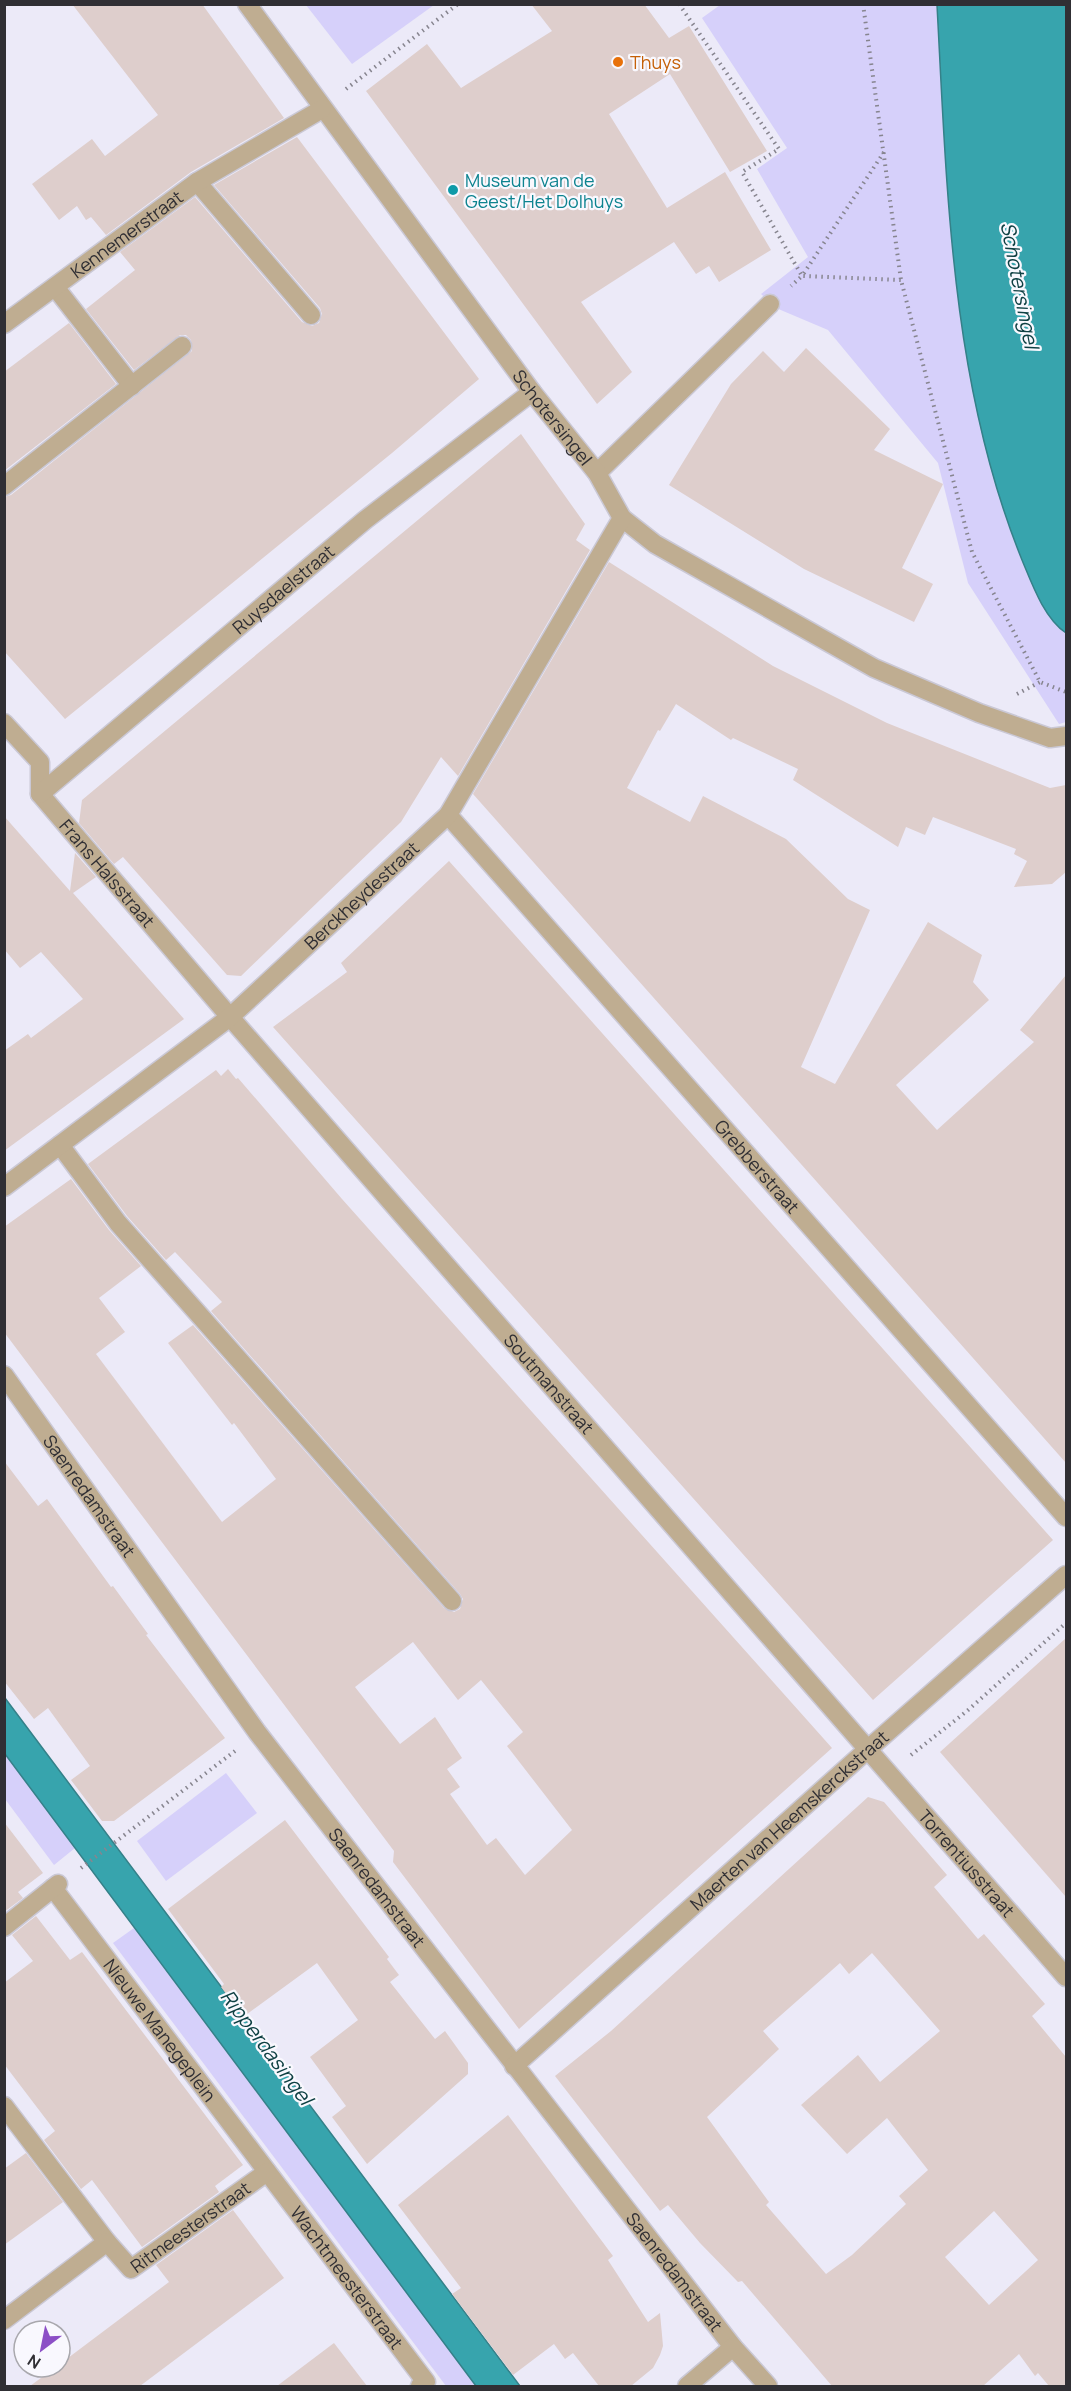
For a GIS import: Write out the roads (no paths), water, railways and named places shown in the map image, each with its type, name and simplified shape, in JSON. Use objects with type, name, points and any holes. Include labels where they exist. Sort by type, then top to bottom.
[{"type":"street","name":"Schotersingel","points":[[247,4],[532,392],[597,472],[622,518],[655,544],[874,668],[1040,735],[1050,738],[1066,736]]},
{"type":"street","name":"Kennemerstraat","points":[[4,324],[197,183],[322,109]]},
{"type":"street","name":"Kennemerstraat","points":[[197,183],[311,315]]},
{"type":"street","name":"Kennemerstraat","points":[[55,287],[132,386]]},
{"type":"street","points":[[597,472],[770,304]]},
{"type":"street","points":[[4,486],[182,346]]},
{"type":"street","name":"Ruysdaelstraat","points":[[40,794],[365,520],[532,392]]},
{"type":"street","name":"Berckheydestraat","points":[[4,1188],[230,1017],[448,815],[622,518]]},
{"type":"street","points":[[4,723],[40,762],[40,794]]},
{"type":"street","name":"Frans Halsstraat","points":[[40,794],[230,1017]]},
{"type":"street","name":"Grebberstraat","points":[[448,815],[1066,1517]]},
{"type":"street","name":"Soutmanstraat","points":[[230,1017],[867,1750]]},
{"type":"street","points":[[60,1145],[118,1223],[452,1601]]},
{"type":"street","name":"Saenredamstraat","points":[[4,1375],[257,1732],[733,2347],[768,2386]]},
{"type":"street","name":"Maerten van Heemskerckstraat","points":[[514,2066],[1066,1575]]},
{"type":"street","name":"Torrentiusstraat","points":[[867,1750],[1066,1974]]},
{"type":"street","name":"Nieuwe Manegeplein","points":[[4,1927],[55,1886],[267,2172]]},
{"type":"street","points":[[4,2106],[107,2242]]},
{"type":"street","name":"Ritmeesterstraat","points":[[4,2320],[107,2242],[131,2270],[267,2172]]},
{"type":"street","name":"Wachtmeesterstraat","points":[[267,2172],[423,2384]]},
{"type":"street","points":[[687,2386],[733,2347]]},
{"type":"water","points":[[937,5],[1066,5],[1066,633],[1058,627],[1045,610],[1022,560],[998,494],[980,426],[957,287],[945,146]]},
{"type":"water","points":[[5,1698],[520,2386],[476,2386],[5,1754]]},
{"type":"place","name":"Thuys","points":[[618,62]]},
{"type":"place","name":"Museum van de Geest/Het Dolhuys","points":[[453,190]]},
{"type":"water label","name":"Ripperdasingel","points":[[267,2047]]}]
